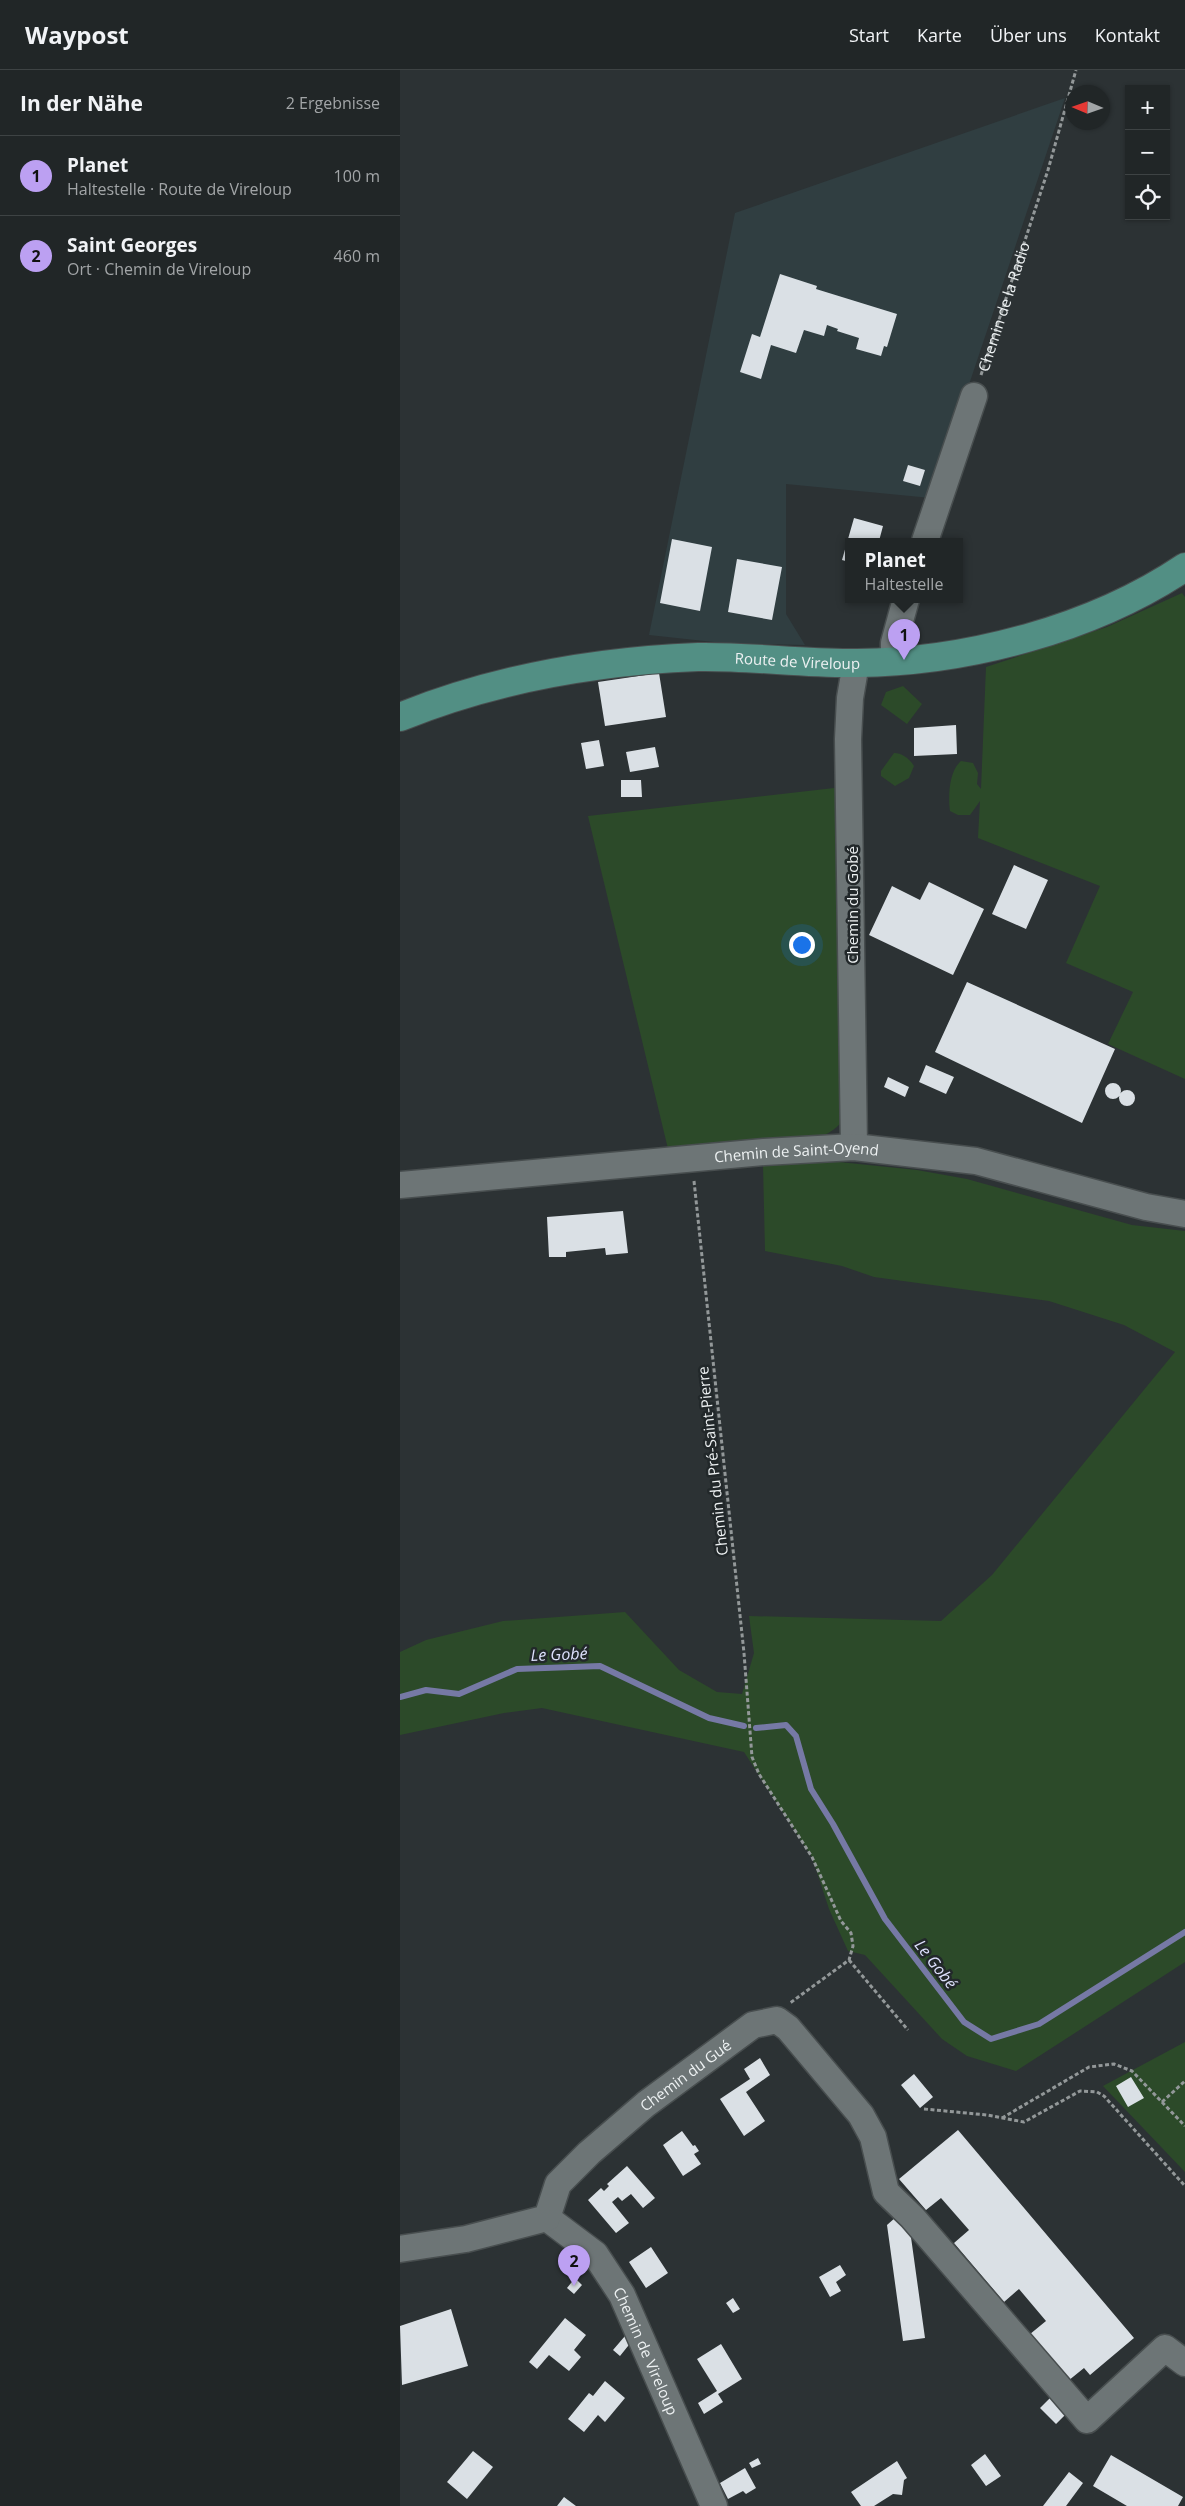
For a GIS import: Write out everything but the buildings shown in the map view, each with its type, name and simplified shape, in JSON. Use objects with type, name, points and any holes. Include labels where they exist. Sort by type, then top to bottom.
[{"type":"main road","name":"Route de Vireloup","points":[[400,718],[435,704],[498,684],[593,667],[721,657],[856,663],[894,661],[963,653],[1057,628],[1113,605],[1185,567]]},
{"type":"street","points":[[926,538],[974,396]]},
{"type":"street","points":[[894,661],[894,643],[905,603]]},
{"type":"street","name":"Chemin du Gobé","points":[[854,1147],[848,738],[850,698],[856,663]]},
{"type":"street","name":"Chemin de Saint-Oyend","points":[[400,1185],[693,1170],[773,1151],[854,1147],[976,1161],[1146,1207],[1185,1214]]},
{"type":"street","points":[[776,2020],[788,2028],[861,2115],[873,2137],[886,2192],[912,2217],[1087,2420],[1165,2348],[1185,2363]]},
{"type":"street","name":"Chemin du Gué","points":[[547,2218],[558,2184],[589,2153],[646,2104],[753,2025],[776,2020]]},
{"type":"street","points":[[400,2249],[466,2239],[547,2218]]},
{"type":"street","name":"Chemin de Vireloup","points":[[547,2218],[595,2254],[622,2295],[714,2506]]},
{"type":"path","name":"Chemin de la Radio","points":[[974,396],[1009,296],[1076,70]]},
{"type":"path","name":"Chemin du Pré-Saint-Pierre","points":[[693,1170],[750,1709],[752,1757],[759,1774],[812,1857],[841,1921],[851,1932],[853,1946],[850,1960]]},
{"type":"path","points":[[776,2020],[780,2009],[850,1960],[908,2030]]},
{"type":"path","points":[[1002,2118],[1089,2067],[1114,2064],[1132,2071],[1185,2126]]},
{"type":"path","points":[[1162,2102],[1185,2081]]},
{"type":"path","points":[[924,2109],[1024,2122],[1080,2092],[1097,2092],[1104,2096],[1185,2186]]},
{"type":"shaded area","points":[[1065,98],[931,498],[786,484],[786,614],[805,645],[723,643],[649,635],[735,213]]},
{"type":"green space","points":[[1182,593],[1185,597],[1185,1079],[1108,1044],[1133,992],[1066,963],[1100,886],[978,838],[980,801],[970,815],[958,815],[950,811],[949,798],[952,777],[957,765],[961,761],[973,763],[978,773],[977,784],[981,789],[986,667],[1107,627]]},
{"type":"green space","points":[[903,686],[922,704],[907,724],[881,705],[886,692]]},
{"type":"green space","points":[[894,753],[906,757],[914,766],[909,778],[895,786],[881,776],[881,771]]},
{"type":"green space","points":[[843,787],[845,1117],[833,1130],[818,1138],[669,1153],[588,816]]},
{"type":"green space","points":[[839,1162],[917,1170],[967,1179],[1132,1225],[1185,1231],[1185,1962],[1016,2071],[967,2056],[942,2039],[865,1955],[848,1951],[829,1909],[812,1857],[744,1752],[542,1708],[504,1713],[400,1735],[400,1652],[426,1640],[503,1621],[625,1612],[679,1670],[717,1692],[742,1694],[754,1653],[749,1616],[941,1621],[992,1575],[1175,1352],[1124,1325],[1049,1301],[874,1277],[842,1266],[765,1251],[763,1165]]},
{"type":"green space","points":[[1185,2042],[1185,2172],[1103,2086]]},
{"type":"waterway","name":"Le Gobé","points":[[400,1697],[426,1690],[459,1694],[517,1669],[600,1666],[709,1718],[744,1726]]},
{"type":"waterway","name":"Le Gobé","points":[[756,1728],[786,1725],[796,1736],[811,1789],[833,1824],[885,1919],[964,2022],[991,2039],[1039,2024],[1185,1932]]},
{"type":"place","name":"Planet","points":[[904,660]]},
{"type":"place","name":"Saint Georges","points":[[574,2286]]}]
